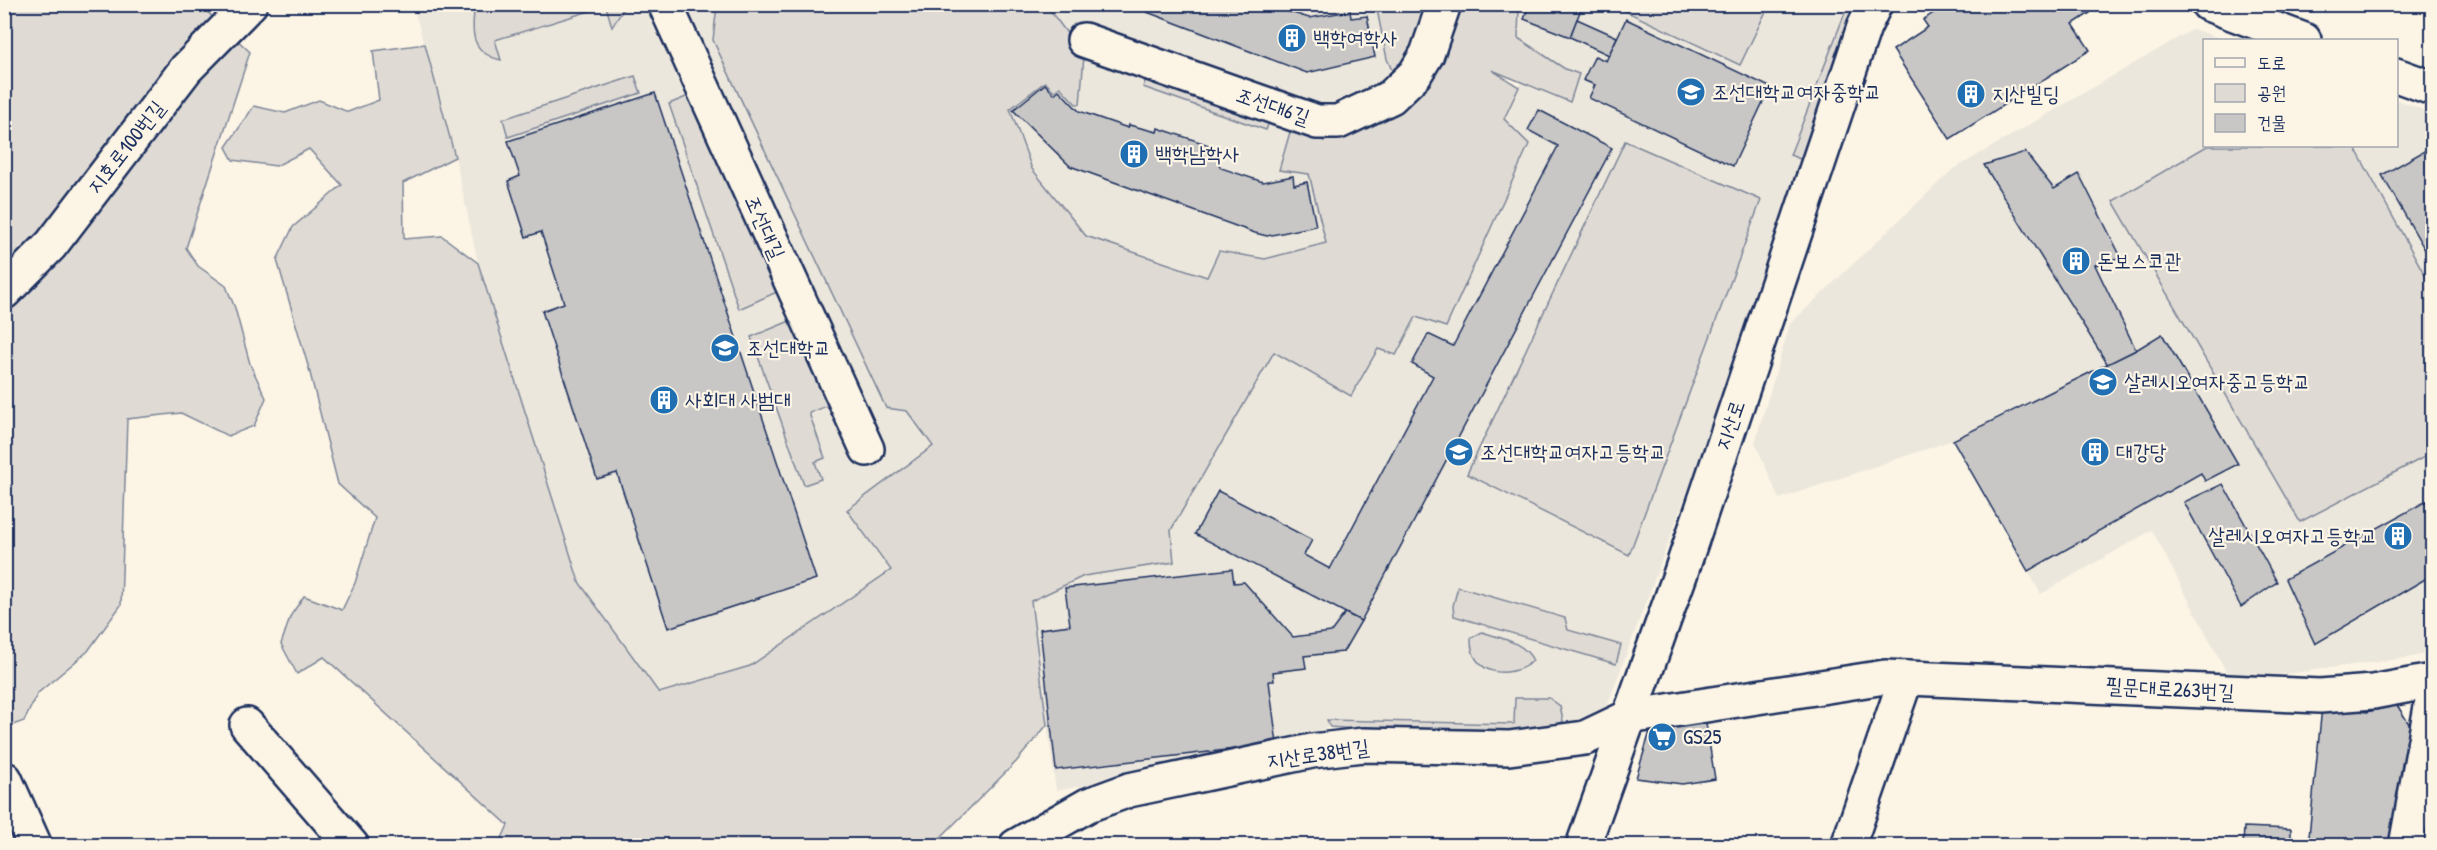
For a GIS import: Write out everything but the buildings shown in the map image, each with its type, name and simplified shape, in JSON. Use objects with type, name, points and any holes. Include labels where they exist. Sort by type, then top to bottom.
[{"type":"street","name":"지호로100번길","points":[[4,292],[51,245],[186,69],[250,4]]},
{"type":"street","name":"조선대길","points":[[665,4],[867,449]]},
{"type":"street","name":"조선대6길","points":[[1084,40],[1317,122],[1338,122],[1390,97],[1415,74],[1426,54],[1444,4]]},
{"type":"street","name":"지산로","points":[[1583,846],[1680,575],[1864,27],[1875,4]]},
{"type":"street","points":[[2208,4],[2271,16],[2303,39]]},
{"type":"street","points":[[2398,75],[2433,88]]},
{"type":"street","name":"필문대로263번길","points":[[1629,717],[1885,677],[2320,696],[2383,690],[2433,681]]},
{"type":"street","points":[[1848,846],[1906,678]]},
{"type":"street","points":[[2406,846],[2433,701]]},
{"type":"street","name":"지산로38번길","points":[[1016,846],[1088,805],[1129,790],[1312,751],[1363,745],[1509,748],[1585,738],[1629,717]]},
{"type":"street","points":[[248,725],[343,843]]},
{"type":"street","points":[[5,779],[35,846]]},
{"type":"shaded area","name":"조선대학교","points":[[413,5],[1460,5],[1333,268],[1232,285],[1086,236],[1032,169],[979,411],[892,570],[750,666],[659,693],[577,579],[478,263],[455,157]]},
{"type":"shaded area","name":"조선대학교여자고등학교","points":[[1500,5],[1869,5],[1606,709],[1555,728],[1475,738],[1330,727],[1250,753],[1056,791],[1031,601],[1084,576],[1173,562],[1171,530],[1274,351],[1421,306],[1521,82]]},
{"type":"shaded area","name":"살레시오여자중고등학교","points":[[2193,29],[2222,39],[2203,39],[2203,147],[2398,147],[2398,100],[2432,113],[2432,650],[2413,657],[2231,681],[2152,530],[2041,594],[1953,440],[1779,499],[1755,442],[1790,324],[1952,170]]},
{"type":"green space","points":[[475,4],[626,5],[612,27],[606,6],[495,40],[501,60],[483,52],[475,40],[473,24]]},
{"type":"green space","points":[[1628,4],[1769,5],[1740,65],[1625,11]]},
{"type":"green space","points":[[5,5],[200,5],[250,52],[186,248],[198,266],[226,286],[235,308],[250,364],[266,398],[254,426],[228,436],[181,413],[127,419],[121,605],[88,651],[38,693],[24,721],[5,728]]},
{"type":"green space","points":[[717,5],[1046,5],[1084,56],[1080,104],[1076,104],[1060,87],[1054,91],[1045,82],[1010,109],[1032,169],[1086,236],[1207,277],[1219,251],[1265,259],[1326,243],[1309,174],[1279,170],[1290,132],[1324,141],[1378,123],[1415,92],[1460,5],[1519,5],[1518,38],[1565,69],[1579,74],[1570,102],[1492,70],[1519,87],[1504,119],[1529,144],[1446,327],[1416,317],[1396,355],[1378,349],[1351,396],[1274,352],[1171,530],[1174,562],[1084,576],[1031,601],[1047,725],[1016,762],[933,845],[499,845],[508,825],[324,657],[297,674],[281,644],[291,615],[304,596],[342,610],[355,583],[375,518],[338,484],[309,369],[277,260],[293,227],[342,185],[309,149],[276,166],[233,160],[226,147],[254,106],[285,113],[319,100],[348,112],[379,100],[373,51],[425,44],[455,157],[403,183],[404,239],[442,236],[478,263],[579,582],[659,693],[750,666],[891,570],[847,510],[933,446],[907,411],[886,408],[713,40]]},
{"type":"green space","points":[[1376,5],[1433,5],[1413,60],[1395,77],[1387,59]]},
{"type":"green space","points":[[1848,5],[1869,5],[1810,163],[1790,155]]},
{"type":"green space","points":[[1148,74],[1271,117],[1266,130],[1143,87]]},
{"type":"green space","points":[[635,76],[641,93],[508,137],[503,119]]},
{"type":"green space","points":[[691,95],[779,291],[739,309],[669,104]]},
{"type":"green space","points":[[1625,141],[1761,200],[1629,555],[1467,474]]},
{"type":"green space","points":[[2205,147],[2355,147],[2432,288],[2432,453],[2300,522],[2113,201]]},
{"type":"green space","points":[[790,321],[829,405],[809,413],[825,458],[815,462],[821,479],[804,485],[751,337]]},
{"type":"green space","points":[[1458,587],[1565,618],[1568,630],[1621,645],[1616,664],[1454,616],[1453,606]]},
{"type":"green space","points":[[1482,632],[1518,645],[1533,661],[1513,671],[1492,671],[1484,667],[1472,650],[1471,638]]},
{"type":"green space","points":[[1515,698],[1549,698],[1560,706],[1563,721],[1555,728],[1475,738],[1330,727],[1327,720],[1514,724]]},
{"type":"place","name":"백학여학사","points":[[1292,38]]},
{"type":"place","name":"조선대학교여자중학교","points":[[1691,92]]},
{"type":"place","name":"지산빌딩","points":[[1971,94]]},
{"type":"place","name":"백학남학사","points":[[1134,154]]},
{"type":"place","name":"돈보스코관","points":[[2076,261]]},
{"type":"place","name":"조선대학교","points":[[725,348]]},
{"type":"place","name":"살레시오여자중고등학교","points":[[2103,382]]},
{"type":"place","name":"사회대 사범대","points":[[664,400]]},
{"type":"place","name":"조선대학교여자고등학교","points":[[1459,452]]},
{"type":"place","name":"대강당","points":[[2095,452]]},
{"type":"place","name":"살레시오여자고등학교","points":[[2398,536]]},
{"type":"place","name":"GS25","points":[[1662,737]]}]
